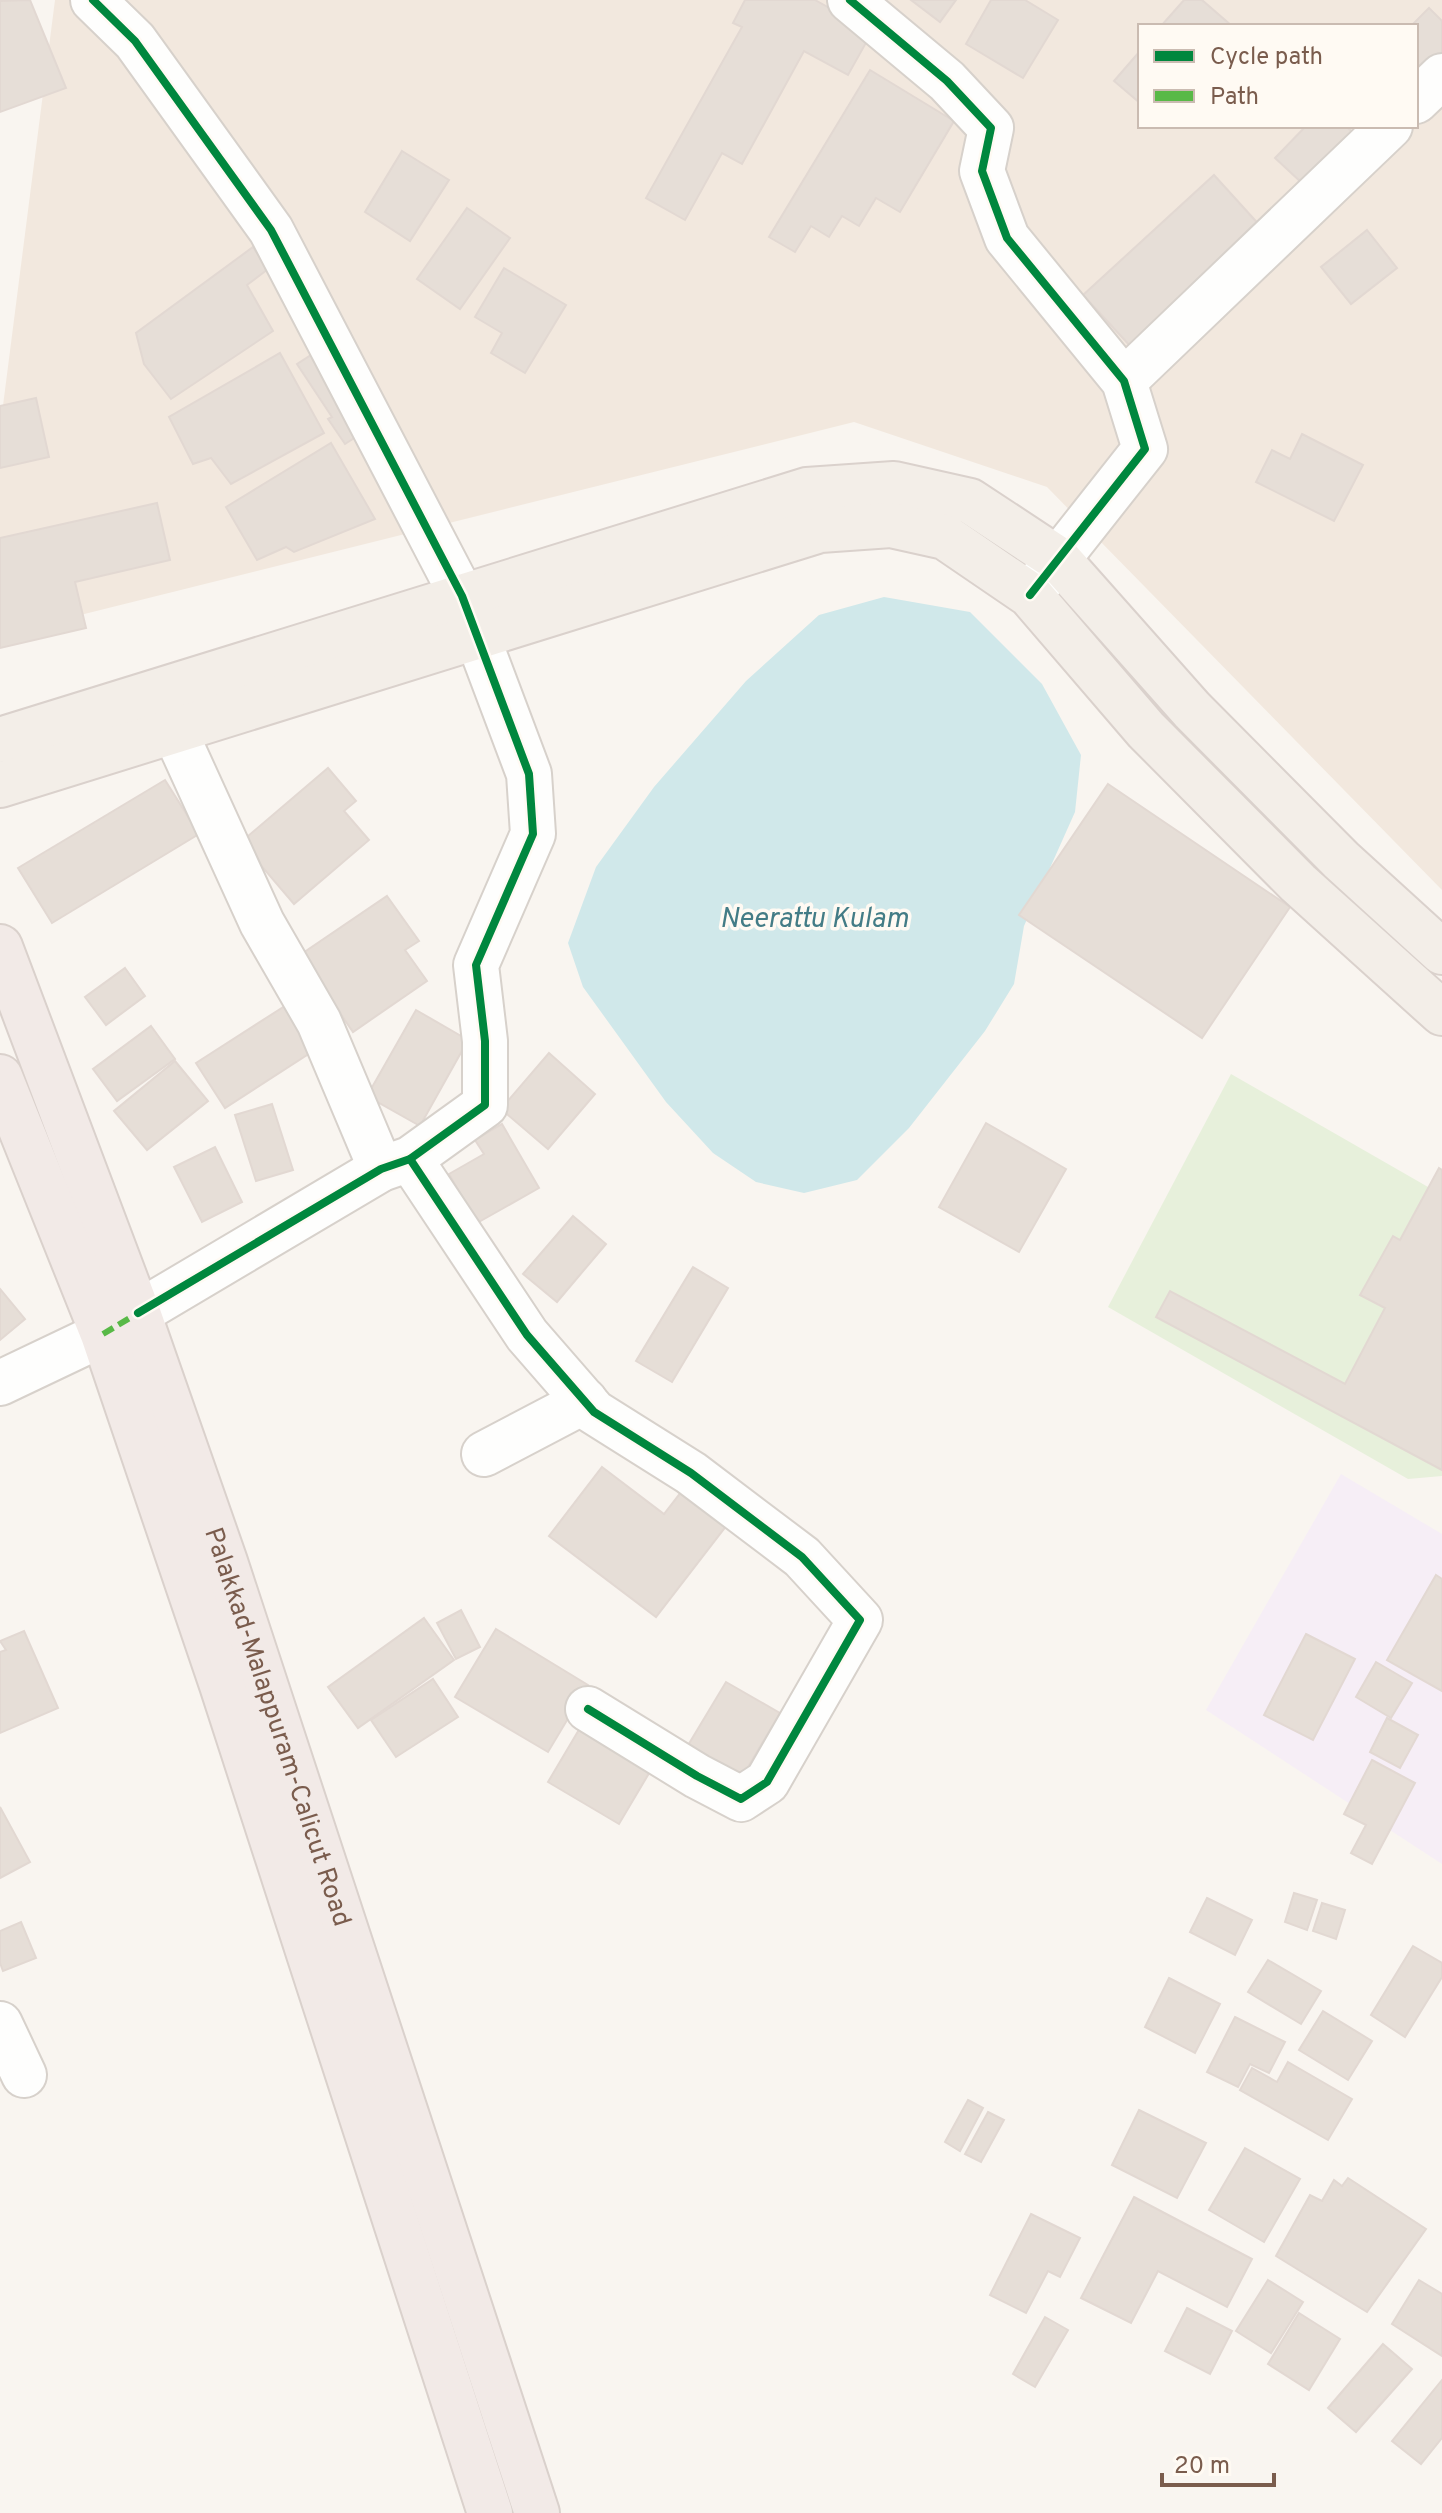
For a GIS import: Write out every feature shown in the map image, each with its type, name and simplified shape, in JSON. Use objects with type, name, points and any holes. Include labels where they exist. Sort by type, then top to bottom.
[{"type":"highway","name":"Palakkad-Malappuram-Calicut Road","points":[[0,947],[120,1324],[232,1715],[490,2513]]},
{"type":"highway","name":"Palakkad-Malappuram-Calicut Road","points":[[0,1077],[120,1324],[230,1577],[537,2513]]},
{"type":"main road","points":[[0,740],[807,490],[894,484],[970,501],[1058,559],[1192,710],[1341,860],[1442,952]]},
{"type":"main road","points":[[0,785],[820,530],[891,525],[945,537],[1030,595],[1156,741],[1298,883],[1442,1013]]},
{"type":"street","points":[[0,1383],[120,1324],[395,1164],[485,1105],[485,1041],[476,965],[533,834],[529,774],[462,596],[271,230],[135,41],[93,0]]},
{"type":"street","points":[[850,0],[947,81],[991,128],[982,171],[1007,238],[1124,381],[1145,449],[1030,595]]},
{"type":"street","points":[[1418,99],[1442,76]]},
{"type":"street","points":[[1124,381],[1388,128]]},
{"type":"street","points":[[174,730],[262,923],[395,1164],[527,1335],[594,1412],[691,1473],[802,1557],[860,1620],[767,1782],[741,1799],[697,1776],[588,1709]]},
{"type":"street","points":[[484,1454],[585,1401]]},
{"type":"street","points":[[0,2024],[24,2075]]},
{"type":"shaded area","points":[[55,0],[1442,0],[1442,890],[1047,487],[854,422],[0,635],[0,429]]},
{"type":"shaded area","points":[[1341,1474],[1442,1534],[1442,1864],[1206,1710]]},
{"type":"green space","points":[[1231,1074],[1442,1195],[1442,1476],[1408,1479],[1108,1307]]},
{"type":"water","name":"Neerattu Kulam","points":[[884,597],[970,612],[1042,684],[1081,755],[1075,812],[1024,926],[1014,984],[985,1031],[909,1128],[857,1180],[804,1193],[756,1182],[713,1153],[666,1102],[583,987],[568,943],[596,867],[654,787],[746,681],[819,615]]},
{"type":"building","points":[[30,0],[66,88],[0,112],[0,1]]},
{"type":"building","points":[[745,0],[815,0],[872,32],[848,75],[804,51],[742,164],[722,153],[685,220],[646,198],[742,27],[733,23]]},
{"type":"building","points":[[911,0],[956,0],[940,22]]},
{"type":"building","points":[[991,0],[1025,0],[1058,20],[1023,78],[966,44]]},
{"type":"building","points":[[1184,0],[1202,0],[1230,24],[1163,24]]},
{"type":"building","points":[[1429,8],[1442,21],[1442,55],[1418,80],[1418,24],[1413,24]]},
{"type":"building","points":[[1138,53],[1138,101],[1114,81]]},
{"type":"building","points":[[870,70],[954,121],[900,212],[876,198],[859,226],[842,216],[829,237],[811,226],[795,252],[769,237]]},
{"type":"building","points":[[1304,128],[1348,128],[1366,145],[1316,196],[1275,158]]},
{"type":"building","points":[[402,151],[449,180],[410,241],[365,212]]},
{"type":"building","points":[[1214,175],[1263,229],[1132,348],[1083,295]]},
{"type":"building","points":[[467,208],[510,238],[460,309],[417,279]]},
{"type":"building","points":[[1367,230],[1397,268],[1351,304],[1321,267]]},
{"type":"building","points":[[253,247],[268,269],[247,285],[273,331],[171,399],[144,364],[136,333]]},
{"type":"building","points":[[504,268],[566,305],[525,373],[491,353],[502,333],[475,317]]},
{"type":"building","points":[[322,348],[373,426],[345,444],[328,419],[332,417],[297,364]]},
{"type":"building","points":[[280,353],[324,433],[231,484],[211,458],[193,464],[169,417]]},
{"type":"building","points":[[36,398],[49,457],[0,468],[0,406]]},
{"type":"building","points":[[1302,434],[1363,465],[1334,521],[1256,482],[1272,450],[1290,459]]},
{"type":"building","points":[[331,443],[375,519],[294,552],[286,547],[257,560],[226,507]]},
{"type":"building","points":[[157,503],[170,560],[75,582],[86,628],[0,648],[0,538]]},
{"type":"building","points":[[328,768],[356,801],[344,811],[369,840],[294,904],[241,842]]},
{"type":"building","points":[[165,780],[199,834],[52,923],[18,868]]},
{"type":"building","points":[[1108,784],[1290,907],[1202,1038],[1019,915]]},
{"type":"building","points":[[387,896],[419,941],[405,950],[427,981],[353,1032],[300,955]]},
{"type":"building","points":[[125,968],[145,996],[106,1025],[85,997]]},
{"type":"building","points":[[291,1002],[321,1046],[225,1108],[196,1063]]},
{"type":"building","points":[[416,1010],[468,1040],[420,1126],[367,1096]]},
{"type":"building","points":[[151,1026],[175,1059],[117,1101],[93,1069]]},
{"type":"building","points":[[549,1053],[595,1094],[548,1149],[501,1109]]},
{"type":"building","points":[[175,1061],[208,1101],[147,1150],[114,1111]]},
{"type":"building","points":[[272,1104],[293,1170],[256,1181],[235,1115]]},
{"type":"building","points":[[986,1123],[1066,1169],[1019,1252],[939,1207]]},
{"type":"building","points":[[502,1124],[539,1188],[477,1223],[449,1174],[484,1154],[475,1140]]},
{"type":"building","points":[[215,1147],[242,1202],[202,1222],[174,1167]]},
{"type":"building","points":[[1439,1168],[1442,1170],[1442,1470],[1156,1317],[1170,1291],[1345,1384],[1385,1308],[1360,1295],[1393,1236],[1400,1240]]},
{"type":"building","points":[[573,1216],[606,1244],[557,1302],[523,1274]]},
{"type":"building","points":[[693,1267],[728,1288],[672,1382],[636,1361]]},
{"type":"building","points":[[0,1289],[25,1319],[0,1340]]},
{"type":"building","points":[[602,1467],[664,1514],[692,1478],[737,1512],[656,1617],[549,1536]]},
{"type":"building","points":[[1436,1575],[1442,1579],[1442,1691],[1387,1660]]},
{"type":"building","points":[[461,1610],[480,1647],[456,1659],[437,1623]]},
{"type":"building","points":[[424,1618],[454,1660],[358,1728],[328,1687]]},
{"type":"building","points":[[496,1629],[588,1685],[548,1752],[455,1697]]},
{"type":"building","points":[[24,1631],[58,1708],[0,1733],[0,1652],[6,1650],[0,1641]]},
{"type":"building","points":[[1306,1634],[1355,1659],[1313,1740],[1264,1715]]},
{"type":"building","points":[[1376,1662],[1412,1683],[1391,1718],[1356,1697]]},
{"type":"building","points":[[433,1679],[458,1717],[396,1757],[371,1720]]},
{"type":"building","points":[[726,1682],[780,1713],[738,1784],[684,1752]]},
{"type":"building","points":[[590,1711],[661,1753],[619,1824],[548,1782]]},
{"type":"building","points":[[1387,1718],[1418,1735],[1400,1768],[1370,1752]]},
{"type":"building","points":[[1372,1760],[1415,1783],[1372,1864],[1351,1853],[1366,1825],[1344,1814]]},
{"type":"building","points":[[0,1807],[30,1862],[0,1878]]},
{"type":"building","points":[[1294,1893],[1317,1900],[1307,1930],[1285,1922]]},
{"type":"building","points":[[1207,1898],[1252,1920],[1235,1955],[1190,1932]]},
{"type":"building","points":[[1322,1903],[1345,1910],[1336,1939],[1313,1931]]},
{"type":"building","points":[[21,1922],[36,1958],[3,1971],[0,1931]]},
{"type":"building","points":[[1413,1946],[1442,1963],[1442,1977],[1405,2037],[1371,2015]]},
{"type":"building","points":[[1268,1960],[1321,1991],[1301,2024],[1248,1992]]},
{"type":"building","points":[[1169,1978],[1220,2004],[1195,2053],[1145,2027]]},
{"type":"building","points":[[1323,2011],[1372,2041],[1348,2080],[1299,2050]]},
{"type":"building","points":[[1235,2017],[1285,2042],[1269,2073],[1250,2064],[1238,2087],[1207,2072]]},
{"type":"building","points":[[1288,2062],[1352,2099],[1328,2140],[1240,2090],[1252,2068],[1277,2082]]},
{"type":"building","points":[[968,2100],[983,2108],[960,2151],[945,2142]]},
{"type":"building","points":[[1139,2110],[1206,2143],[1177,2198],[1112,2165]]},
{"type":"building","points":[[988,2112],[1004,2120],[981,2162],[965,2154]]},
{"type":"building","points":[[1245,2148],[1300,2179],[1264,2242],[1209,2210]]},
{"type":"building","points":[[1348,2178],[1426,2229],[1367,2312],[1276,2256],[1310,2195],[1322,2201],[1334,2180],[1342,2186]]},
{"type":"building","points":[[1134,2197],[1252,2259],[1227,2307],[1158,2271],[1131,2323],[1081,2298]]},
{"type":"building","points":[[1031,2214],[1080,2238],[1060,2277],[1048,2271],[1026,2313],[990,2295]]},
{"type":"building","points":[[1268,2280],[1303,2302],[1271,2353],[1236,2331]]},
{"type":"building","points":[[1419,2280],[1442,2294],[1442,2356],[1392,2324]]},
{"type":"building","points":[[1187,2308],[1232,2331],[1210,2374],[1165,2351]]},
{"type":"building","points":[[1299,2313],[1340,2339],[1309,2390],[1268,2364]]},
{"type":"building","points":[[1045,2317],[1068,2330],[1035,2387],[1013,2374]]},
{"type":"building","points":[[1383,2344],[1412,2369],[1356,2432],[1328,2408]]},
{"type":"building","points":[[1442,2380],[1442,2438],[1421,2464],[1392,2441]]},
{"type":"marked path","points":[[103,1334],[138,1313]]},
{"type":"cycle path","points":[[93,0],[135,41],[271,230],[462,596],[529,774],[533,834],[476,965],[485,1041],[485,1105],[410,1159],[381,1169],[138,1313]]},
{"type":"cycle path","points":[[850,0],[947,81],[991,128],[982,171],[1007,238],[1124,381],[1145,449],[1030,595]]},
{"type":"cycle path","points":[[410,1159],[527,1335],[594,1412],[691,1473],[802,1557],[860,1620],[767,1782],[741,1799],[697,1776],[588,1709]]}]
